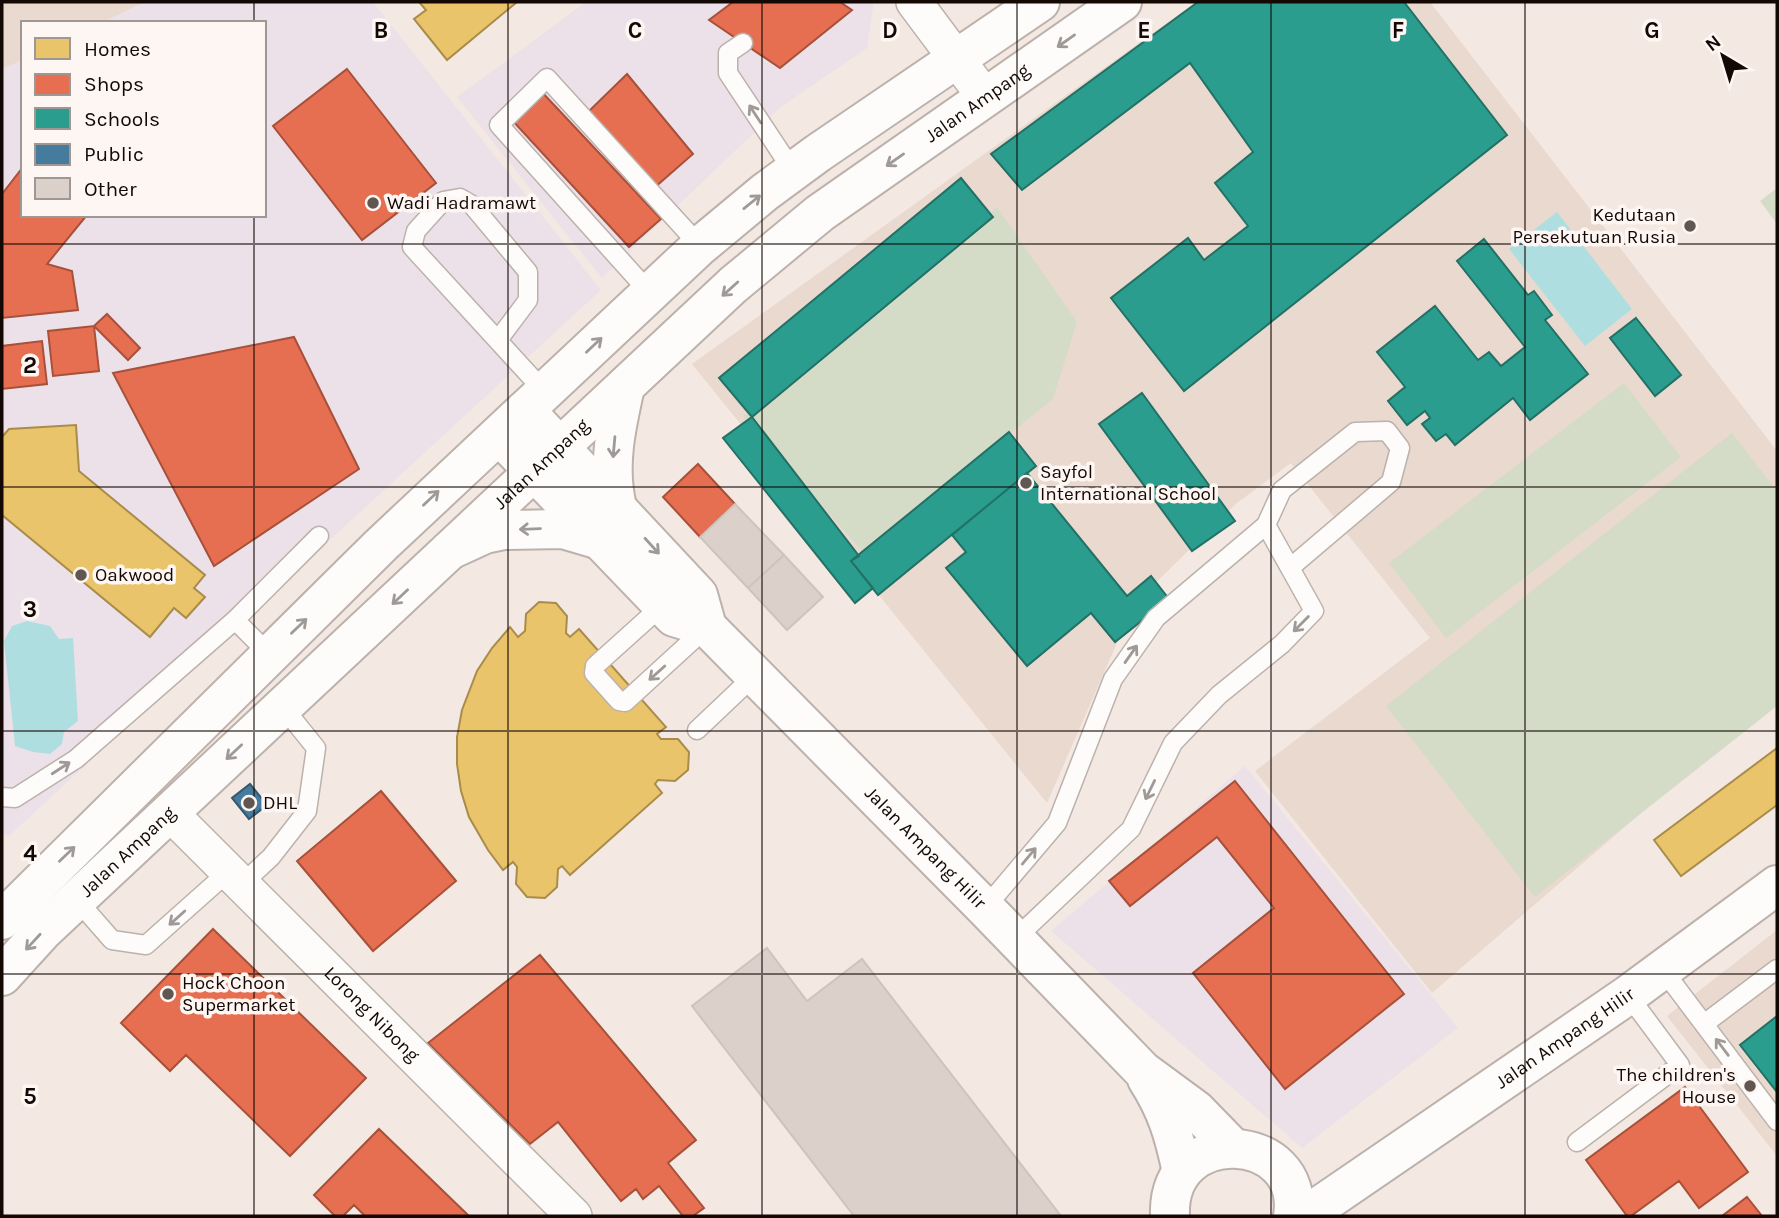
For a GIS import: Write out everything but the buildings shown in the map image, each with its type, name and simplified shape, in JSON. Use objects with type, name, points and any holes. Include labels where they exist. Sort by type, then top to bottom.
[{"type":"main road","name":"Jalan Ampang","points":[[5,910],[699,246],[793,171],[1040,2]]},
{"type":"main road","name":"Jalan Ampang","points":[[2,976],[76,900],[733,285],[820,213],[1122,2]]},
{"type":"main road","points":[[449,550],[485,534],[504,530],[563,529],[607,523],[616,426],[625,387]]},
{"type":"main road","name":"Jalan Ampang Hilir","points":[[523,412],[547,459],[675,594],[674,617],[707,627],[1143,1071],[1196,1110],[1232,1147]]},
{"type":"main road","name":"Jalan Ampang Hilir","points":[[1297,1207],[1321,1191],[1351,1185],[1628,995],[1777,885]]},
{"type":"main road","name":"Jalan Ampang Hilir","points":[[1143,1071],[1164,1105],[1174,1132],[1182,1172]]},
{"type":"main road","points":[[1170,1216],[1173,1187],[1182,1172],[1196,1159],[1213,1150],[1232,1147],[1252,1150],[1269,1159],[1283,1173],[1297,1207]]},
{"type":"street","points":[[914,2],[985,97]]},
{"type":"street","name":"Lorong Nibong","points":[[170,813],[574,1216]]},
{"type":"lane","points":[[743,43],[728,53],[729,73],[793,171]]},
{"type":"lane","points":[[650,293],[499,125],[547,79],[699,246]]},
{"type":"lane","points":[[498,340],[528,300],[528,272],[472,205],[460,198],[443,201],[415,231],[412,247],[498,340],[523,412]]},
{"type":"lane","points":[[985,908],[1057,823],[1113,680],[1156,618],[1266,524],[1282,490],[1355,432],[1387,431],[1399,448],[1391,482],[1291,567]]},
{"type":"lane","points":[[1015,939],[1131,830],[1173,743],[1219,695],[1282,644],[1314,611],[1266,524]]},
{"type":"lane","points":[[2,797],[15,798],[76,759],[235,620],[319,536]]},
{"type":"lane","points":[[675,594],[595,666],[594,673],[619,701],[625,702],[707,627]]},
{"type":"lane","points":[[235,620],[270,655]]},
{"type":"lane","points":[[697,730],[755,675]]},
{"type":"lane","points":[[76,900],[112,940],[146,945],[234,879],[271,857],[307,811],[316,748],[283,707]]},
{"type":"lane","points":[[1704,1024],[1777,969]]},
{"type":"lane","points":[[1663,970],[1777,1121]]},
{"type":"lane","points":[[1577,1142],[1680,1065],[1628,995]]},
{"type":"shaded area","points":[[2,2],[145,2],[105,21],[21,21],[21,61],[2,69]]},
{"type":"shaded area","points":[[145,2],[373,2],[601,290],[9,836],[2,834],[2,69],[21,61],[21,217],[266,217],[266,21],[105,21]]},
{"type":"shaded area","points":[[586,2],[874,2],[867,48],[781,107],[602,278],[457,97]]},
{"type":"shaded area","name":"Sayfol International School","points":[[1196,2],[1430,2],[1777,451],[1777,696],[1432,993],[1255,771],[1430,638],[1291,463],[1237,503],[1134,604],[1047,803],[692,364]]},
{"type":"shaded area","points":[[1245,766],[1458,1028],[1302,1148],[1051,931]]},
{"type":"shaded area","name":"The children's House","points":[[1777,930],[1777,1156],[1667,1016]]},
{"type":"green space","points":[[1777,188],[1777,224],[1760,201]]},
{"type":"green space","points":[[997,207],[1077,322],[1053,399],[863,552],[743,416]]},
{"type":"green space","points":[[1624,383],[1681,457],[1446,638],[1389,563]]},
{"type":"green space","points":[[1732,433],[1777,491],[1777,706],[1535,897],[1386,706]]},
{"type":"water","points":[[1557,212],[1632,309],[1585,346],[1509,249]]},
{"type":"water","points":[[27,621],[50,626],[59,639],[73,638],[78,721],[64,732],[62,744],[50,754],[15,746],[4,641],[12,626]]},
{"type":"place","name":"Wadi Hadramawt","points":[[373,203]]},
{"type":"place","name":"Kedutaan Persekutuan Rusia","points":[[1690,226]]},
{"type":"place","name":"Sayfol International School","points":[[1026,483]]},
{"type":"place","name":"Oakwood","points":[[81,575]]},
{"type":"place","name":"DHL","points":[[249,803]]},
{"type":"place","name":"Hock Choon Supermarket","points":[[168,994]]},
{"type":"place","name":"The children's House","points":[[1750,1086]]}]
